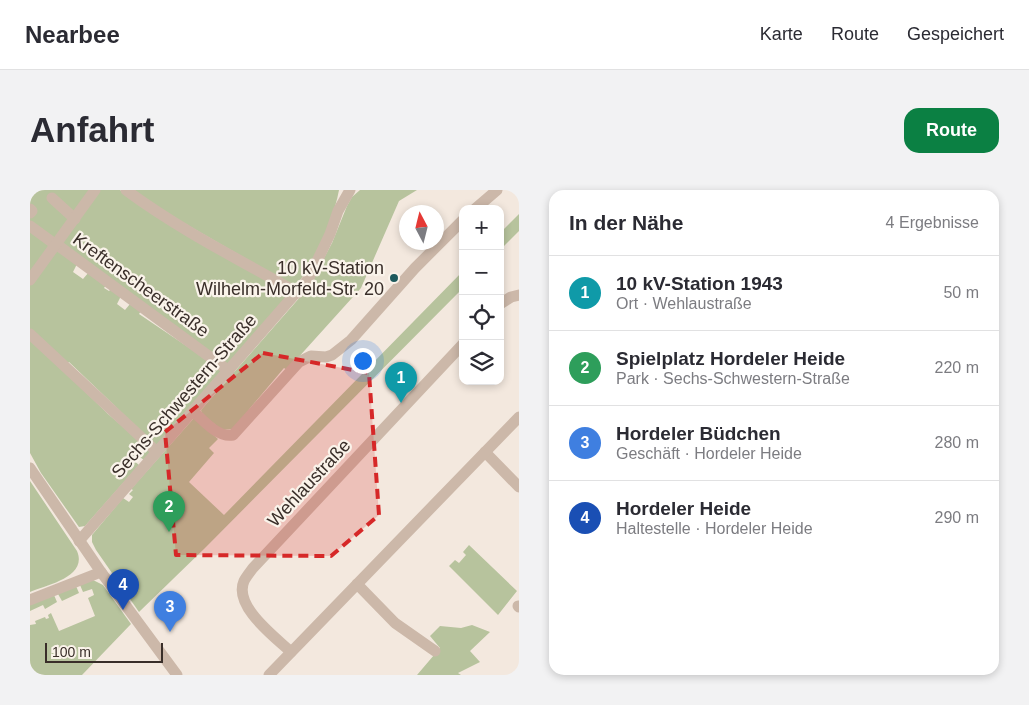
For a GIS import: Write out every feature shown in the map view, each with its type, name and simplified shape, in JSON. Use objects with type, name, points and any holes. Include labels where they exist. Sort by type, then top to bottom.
[{"type":"street","points":[[30,280],[95,190]]},
{"type":"street","points":[[126,190],[179,225],[298,293]]},
{"type":"street","name":"Sechs-Schwestern-Straße","points":[[79,541],[298,293],[318,262],[338,211],[350,190]]},
{"type":"street","points":[[480,205],[497,190]]},
{"type":"street","points":[[52,198],[74,219]]},
{"type":"street","points":[[193,411],[218,433],[226,436],[234,435],[299,362],[304,358],[312,356],[326,357],[332,355],[351,340],[415,268],[459,224]]},
{"type":"street","name":"Kreftenscheerstraße","points":[[30,226],[229,371]]},
{"type":"street","points":[[504,301],[519,295]]},
{"type":"street","points":[[30,334],[157,452]]},
{"type":"street","name":"Wehlaustraße","points":[[291,652],[247,607],[243,594],[244,582],[253,568],[459,348]]},
{"type":"street","points":[[269,675],[519,417]]},
{"type":"street","points":[[484,452],[519,488]]},
{"type":"street","points":[[30,468],[101,572],[177,675]]},
{"type":"street","points":[[30,600],[101,572]]},
{"type":"street","points":[[357,584],[395,623],[435,651]]},
{"type":"highlighted area","points":[[263,353],[369,373],[379,515],[331,556],[176,555],[165,432]]},
{"type":"green space","points":[[30,190],[91,190],[30,275]]},
{"type":"green space","points":[[98,190],[120,190],[133,200],[290,293],[226,366],[60,244]]},
{"type":"green space","points":[[132,190],[339,190],[322,241],[295,287],[151,204]]},
{"type":"green space","points":[[360,190],[417,190],[399,201],[361,288],[287,370],[284,368],[234,429],[222,430],[202,414],[201,410],[308,288],[332,243],[347,206],[352,197]]},
{"type":"green space","points":[[519,214],[519,231],[504,246],[504,229]]},
{"type":"green space","points":[[56,249],[77,264],[73,272],[83,279],[89,272],[106,285],[104,288],[109,291],[111,289],[121,296],[117,304],[125,310],[130,304],[141,311],[139,314],[222,370],[155,447],[69,362],[66,364],[30,330],[30,285]]},
{"type":"green space","points":[[459,275],[459,292],[139,612],[92,542],[92,535],[123,498],[129,502],[133,497],[129,494],[133,490],[131,489],[194,418],[218,439],[209,448],[214,453],[189,482],[224,515]]},
{"type":"green space","points":[[30,338],[108,414],[151,451],[144,460],[137,455],[133,460],[139,465],[85,526],[79,527],[41,473],[30,453]]},
{"type":"green space","points":[[30,481],[77,551],[79,560],[77,567],[64,579],[30,592]]},
{"type":"green space","points":[[469,545],[517,591],[498,615],[449,566],[455,560],[459,563],[466,555],[463,552]]},
{"type":"green space","points":[[93,580],[103,585],[131,624],[82,675],[30,675],[30,625],[36,624],[35,621],[45,617],[46,619],[49,618],[48,615],[51,613],[59,631],[95,616],[88,598],[94,595],[92,589],[83,592],[80,585]]},
{"type":"green space","points":[[76,586],[79,593],[62,601],[58,594]]},
{"type":"green space","points":[[54,595],[57,602],[45,609],[43,605],[30,611],[30,605]]},
{"type":"green space","points":[[472,625],[490,632],[470,651],[480,662],[458,673],[461,675],[417,675],[440,648],[430,636],[440,626],[461,628]]},
{"type":"place","name":"10 kV-Station Wilhelm-Morfeld-Str. 20","points":[[394,278]]},
{"type":"place","name":"10 kV-Station 1943","points":[[401,403]]},
{"type":"place","name":"Spielplatz Hordeler Heide","points":[[169,532]]},
{"type":"place","name":"Hordeler Heide","points":[[123,610]]},
{"type":"place","name":"Hordeler Büdchen","points":[[170,632]]}]
